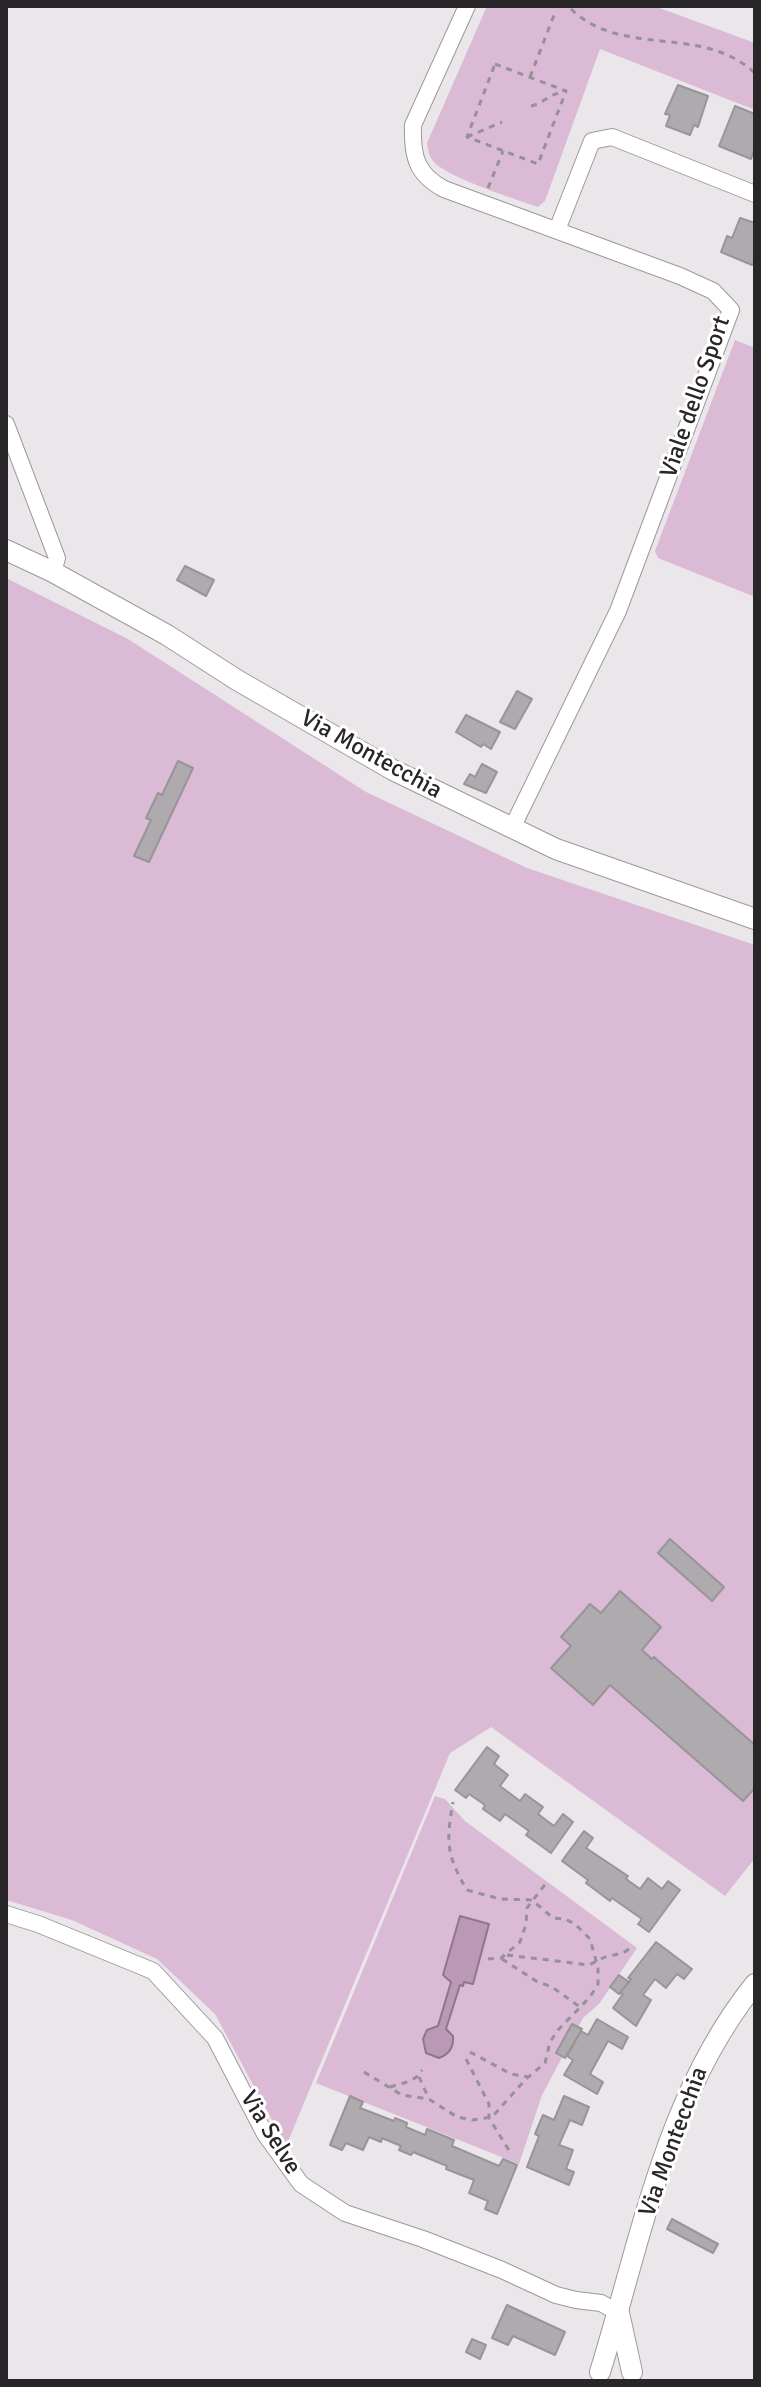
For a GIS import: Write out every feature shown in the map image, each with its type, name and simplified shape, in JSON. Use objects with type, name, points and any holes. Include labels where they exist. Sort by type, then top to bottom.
[{"type":"street","name":"Viale dello Sport","points":[[467,6],[413,125],[412,146],[427,180],[680,276],[713,291],[731,310],[618,611],[512,828]]},
{"type":"street","points":[[557,230],[592,141],[612,137],[755,194]]},
{"type":"street","points":[[6,424],[57,558],[53,572]]},
{"type":"street","name":"Via Montecchia","points":[[6,550],[53,572],[167,635],[237,680],[393,770],[556,849],[634,879],[755,919]]},
{"type":"street","name":"Via Selve","points":[[6,1914],[153,1971],[215,2038],[265,2134],[301,2184],[345,2213],[423,2239],[556,2295],[601,2303],[619,2313]]},
{"type":"street","name":"Via Montecchia","points":[[597,2377],[669,2142],[707,2055],[722,2028],[755,1984]]},
{"type":"street","name":"Via Montecchia","points":[[619,2313],[635,2376]]},
{"type":"street","points":[[597,2377],[612,2367],[635,2376]]},
{"type":"path","points":[[571,9],[594,27],[630,38],[697,44],[716,49],[732,56],[755,73]]},
{"type":"path","points":[[530,77],[556,10]]},
{"type":"path","points":[[467,137],[495,64],[566,91]]},
{"type":"path","points":[[531,106],[566,91]]},
{"type":"path","points":[[467,137],[538,164],[566,91]]},
{"type":"path","points":[[467,137],[502,122]]},
{"type":"path","points":[[482,203],[503,151]]},
{"type":"path","points":[[364,2072],[402,2095],[429,2099],[457,2117],[472,2120],[492,2117],[545,2063],[550,2042],[598,1984],[597,1962],[590,1939],[575,1924],[553,1918],[532,1900],[500,1899],[467,1890],[458,1875],[447,1841],[453,1802]]},
{"type":"path","points":[[488,1959],[507,1955],[520,1942],[527,1908],[547,1882]]},
{"type":"path","points":[[507,1955],[589,1965],[632,1947]]},
{"type":"path","points":[[501,1958],[580,2007]]},
{"type":"path","points":[[470,2052],[511,2074],[529,2077]]},
{"type":"path","points":[[466,2059],[489,2104],[489,2118],[510,2152]]},
{"type":"path","points":[[390,2087],[409,2082],[422,2070]]},
{"type":"path","points":[[419,2075],[429,2099]]},
{"type":"shaded area","points":[[487,6],[654,6],[755,43],[755,110],[600,49],[545,201],[538,207],[482,187],[440,167],[433,161],[427,143]]},
{"type":"shaded area","points":[[735,340],[755,348],[755,597],[658,558],[655,551]]},
{"type":"shaded area","points":[[6,578],[128,639],[366,792],[527,868],[755,945],[755,1858],[725,1896],[491,1727],[450,1753],[286,2146],[215,2014],[157,1959],[72,1920],[6,1900]]},
{"type":"shaded area","points":[[435,1796],[445,1799],[465,1821],[637,1948],[599,2004],[583,2018],[542,2095],[519,2164],[316,2083]]},
{"type":"shaded area","points":[[460,1916],[489,1924],[473,1984],[464,1982],[463,1986],[460,1985],[446,2029],[453,2036],[452,2047],[439,2058],[426,2053],[423,2039],[427,2030],[438,2026],[451,1982],[443,1975]]},
{"type":"building","points":[[678,85],[708,96],[698,127],[694,125],[690,135],[666,126],[670,115],[665,114]]},
{"type":"building","points":[[735,106],[755,114],[755,148],[751,159],[719,146]]},
{"type":"building","points":[[740,218],[755,223],[755,262],[752,265],[721,252],[727,236],[732,238]]},
{"type":"building","points":[[185,566],[214,580],[206,596],[177,580]]},
{"type":"building","points":[[517,691],[532,699],[515,729],[500,722]]},
{"type":"building","points":[[466,715],[500,732],[491,749],[483,744],[481,747],[456,732]]},
{"type":"building","points":[[178,761],[193,768],[149,862],[134,856],[151,820],[146,818],[158,793],[162,795]]},
{"type":"building","points":[[482,764],[497,772],[486,793],[464,784],[470,774],[475,777]]},
{"type":"building","points":[[670,1539],[724,1587],[712,1601],[658,1553]]},
{"type":"building","points":[[620,1591],[661,1627],[642,1650],[755,1745],[755,1788],[743,1801],[610,1685],[593,1705],[551,1668],[571,1646],[561,1637],[590,1604],[601,1613]]},
{"type":"building","points":[[487,1747],[499,1756],[494,1764],[508,1775],[500,1786],[520,1801],[525,1794],[543,1807],[538,1814],[554,1826],[563,1814],[573,1822],[551,1853],[526,1835],[529,1831],[505,1814],[500,1821],[483,1809],[485,1805],[469,1794],[466,1798],[455,1790]]},
{"type":"building","points":[[584,1831],[593,1838],[586,1848],[628,1876],[626,1879],[640,1889],[648,1878],[662,1889],[668,1881],[680,1890],[649,1932],[638,1924],[642,1919],[612,1898],[610,1901],[562,1861]]},
{"type":"building","points":[[656,1942],[692,1969],[684,1979],[677,1974],[666,1988],[655,1979],[643,1995],[651,2000],[636,2026],[613,2008],[631,1979],[628,1978]]},
{"type":"building","points":[[619,1975],[629,1982],[619,1994],[610,1987]]},
{"type":"building","points":[[597,2019],[628,2037],[622,2049],[608,2041],[590,2074],[603,2082],[597,2094],[564,2075],[573,2060],[567,2056],[581,2031],[588,2035]]},
{"type":"building","points":[[572,2024],[582,2029],[565,2058],[556,2053]]},
{"type":"building","points":[[350,2096],[363,2102],[360,2108],[394,2121],[395,2118],[407,2123],[406,2127],[425,2135],[427,2129],[454,2140],[452,2146],[499,2166],[503,2159],[517,2165],[497,2214],[485,2209],[488,2201],[469,2193],[474,2180],[413,2152],[411,2155],[399,2150],[401,2146],[382,2138],[381,2142],[369,2137],[363,2150],[346,2143],[342,2150],[330,2145]]},
{"type":"building","points":[[564,2096],[589,2107],[582,2125],[570,2120],[559,2145],[573,2150],[566,2169],[574,2172],[569,2185],[527,2167],[543,2115],[554,2120]]},
{"type":"building","points":[[672,2219],[718,2244],[713,2253],[667,2229]]},
{"type":"building","points":[[507,2305],[565,2332],[555,2355],[513,2336],[508,2345],[492,2338]]},
{"type":"building","points":[[472,2339],[486,2345],[480,2359],[466,2352]]}]
